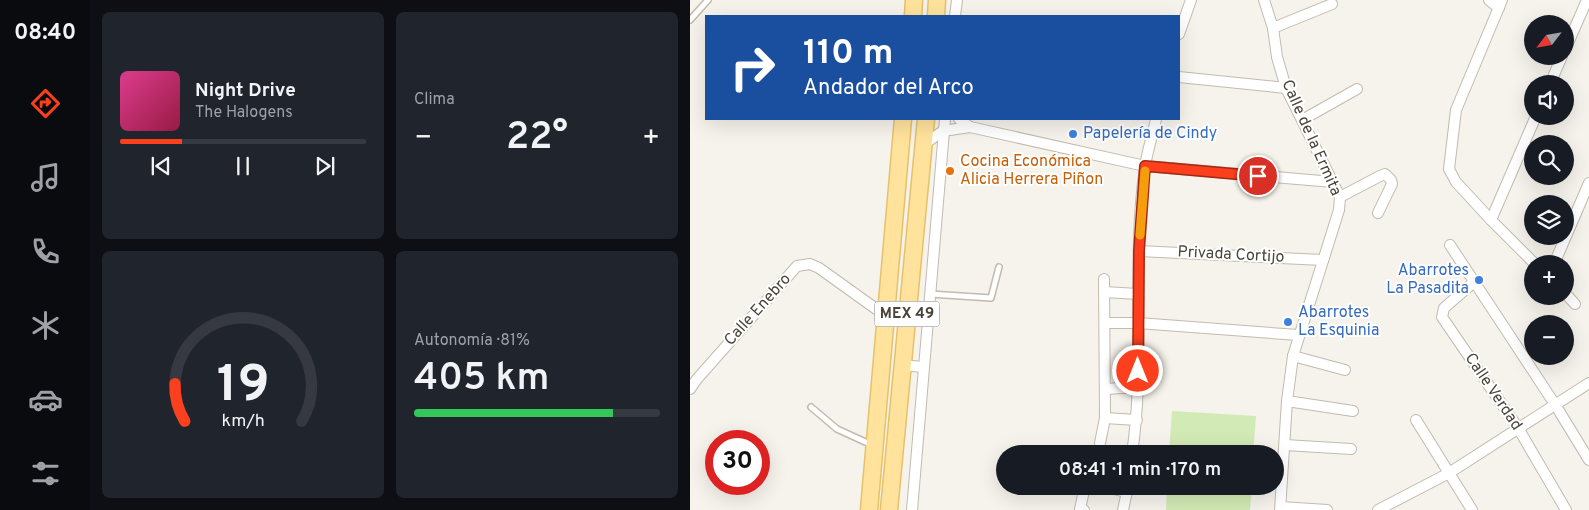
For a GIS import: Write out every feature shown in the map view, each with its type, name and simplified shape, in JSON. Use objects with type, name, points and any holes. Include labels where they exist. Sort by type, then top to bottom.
[{"type":"main road","points":[[913,15],[914,0]]},
{"type":"main road","points":[[936,15],[937,0]]},
{"type":"main road","name":"MEX 49","points":[[869,510],[903,120]]},
{"type":"main road","name":"MEX 49","points":[[890,510],[926,120]]},
{"type":"street","points":[[955,15],[957,0]]},
{"type":"street","points":[[1180,31],[1191,0]]},
{"type":"street","name":"Calle de la Ermita","points":[[1264,0],[1273,28],[1277,57],[1286,88],[1340,197],[1339,210],[1298,335],[1293,356],[1280,508]]},
{"type":"street","points":[[1489,0],[1501,4],[1456,110],[1449,169],[1456,182],[1526,255]]},
{"type":"street","points":[[1574,29],[1586,0]]},
{"type":"street","points":[[1273,28],[1332,4]]},
{"type":"street","points":[[1180,77],[1286,88]]},
{"type":"street","points":[[1302,120],[1357,89]]},
{"type":"street","points":[[912,510],[945,120]]},
{"type":"street","points":[[961,120],[970,126],[1145,166],[1333,182]]},
{"type":"street","points":[[1133,445],[1137,420],[1138,387],[1139,251],[1145,166],[1156,120]]},
{"type":"street","points":[[1491,220],[1532,125]]},
{"type":"street","points":[[923,145],[943,131],[970,126]]},
{"type":"street","points":[[1340,197],[1385,174],[1392,184],[1378,213]]},
{"type":"street","points":[[1558,255],[1589,182]]},
{"type":"street","points":[[1450,245],[1556,406],[1589,460]]},
{"type":"street","name":"Privada Cortijo","points":[[1139,251],[1323,260]]},
{"type":"street","name":"Calle Enebro","points":[[690,389],[693,377],[797,266],[810,264],[820,268],[886,316]]},
{"type":"street","points":[[1100,443],[1105,418],[1106,389],[1104,280]]},
{"type":"street","name":"Calle Verdad","points":[[1474,282],[1444,308],[1442,317],[1518,428],[1566,510]]},
{"type":"street","points":[[1104,292],[1138,294]]},
{"type":"street","points":[[907,310],[928,312]]},
{"type":"street","points":[[1105,323],[1138,323],[1298,335]]},
{"type":"street","points":[[1293,356],[1345,370]]},
{"type":"street","points":[[902,365],[923,367]]},
{"type":"street","points":[[1382,509],[1449,473],[1518,428],[1556,406],[1589,383]]},
{"type":"street","points":[[1106,389],[1138,387]]},
{"type":"street","points":[[1288,401],[1353,411]]},
{"type":"street","points":[[1105,418],[1137,420]]},
{"type":"street","points":[[1416,420],[1472,510]]},
{"type":"street","points":[[1285,445],[1351,449]]},
{"type":"street","points":[[1083,495],[1080,509],[1084,510]]},
{"type":"street","points":[[1123,510],[1126,495]]},
{"type":"street","points":[[1280,508],[1327,510]]},
{"type":"lane","points":[[690,20],[708,0]]},
{"type":"lane","points":[[929,294],[988,299],[992,295],[1000,268]]},
{"type":"lane","points":[[811,407],[837,429],[874,447]]},
{"type":"green space","points":[[1172,411],[1256,416],[1254,445],[1170,445]]},
{"type":"green space","points":[[1167,495],[1251,495],[1250,510],[1166,510]]},
{"type":"slow traffic","points":[[1140,235],[1145,171]]},
{"type":"place","name":"Papelería de Cindy","points":[[1073,134]]},
{"type":"place","name":"Cocina Económica Alicia Herrera Piñon","points":[[950,171]]},
{"type":"place","name":"Abarrotes La Pasadita","points":[[1479,280]]},
{"type":"place","name":"Abarrotes La Esquinia","points":[[1288,322]]},
{"type":"route","points":[[1138,371],[1139,251],[1145,166],[1258,176]]}]
